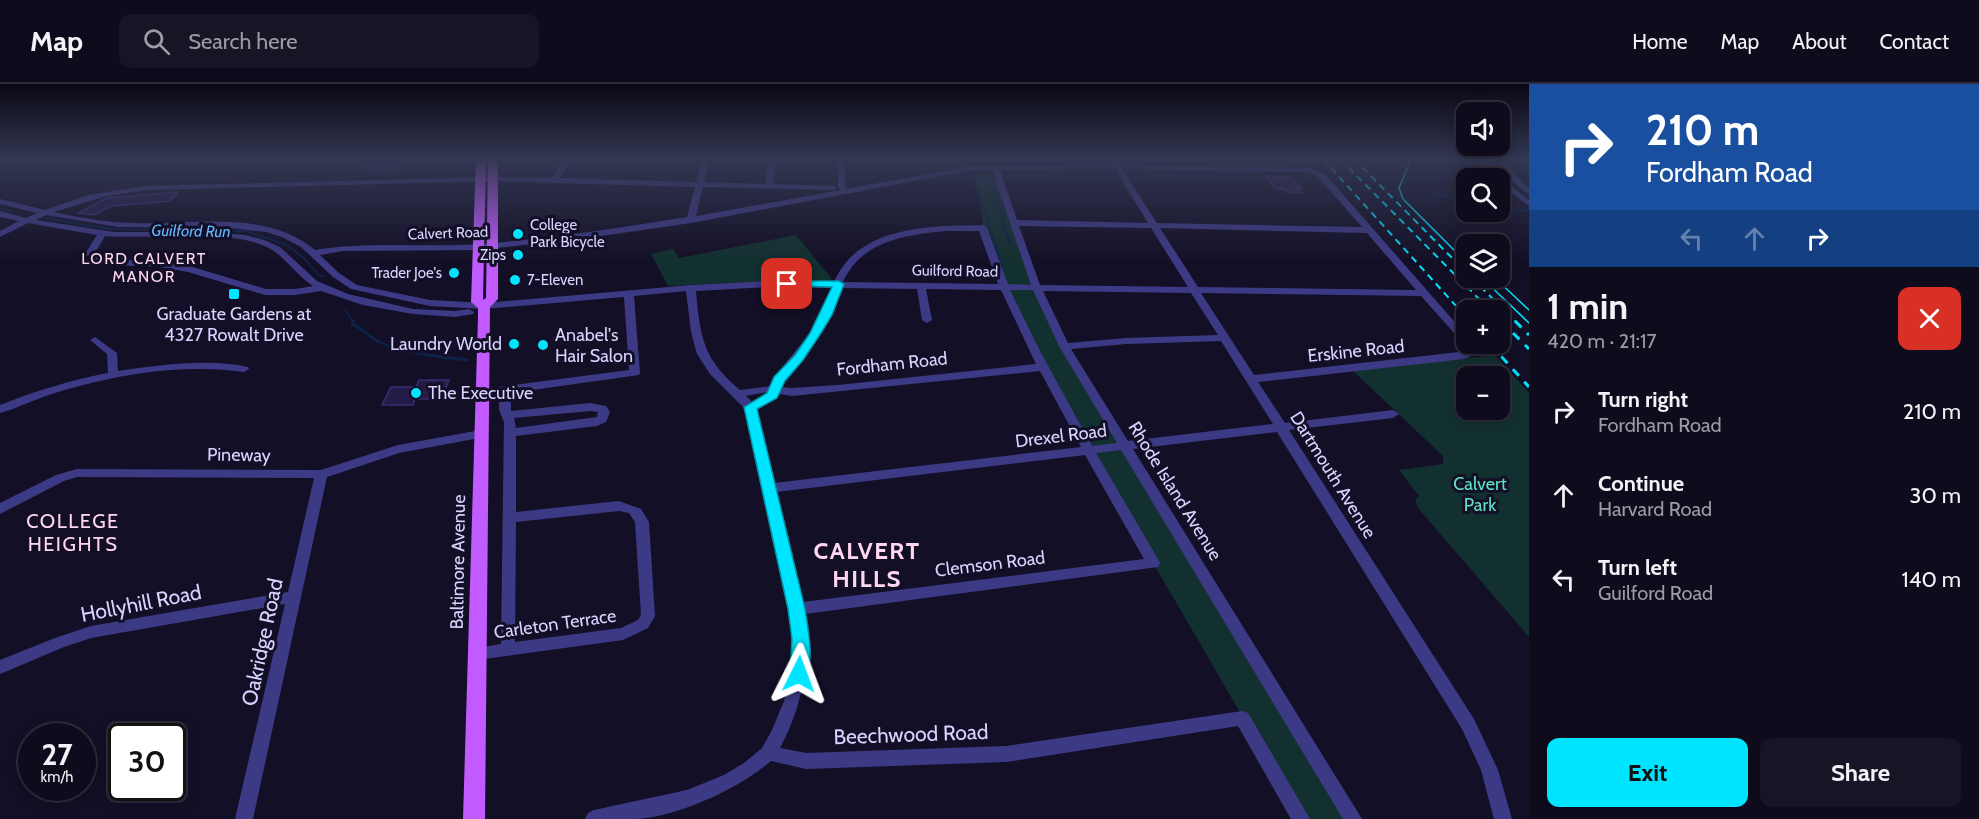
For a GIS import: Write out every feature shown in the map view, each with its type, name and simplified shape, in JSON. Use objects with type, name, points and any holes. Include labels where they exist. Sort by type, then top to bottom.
[{"type":"main road","name":"Baltimore Avenue","points":[[480,193],[477,300],[484,306]]},
{"type":"main road","name":"Baltimore Avenue","points":[[474,819],[484,306],[492,299],[493,193]]},
{"type":"street","points":[[0,234],[44,211],[87,197],[108,193]]},
{"type":"street","points":[[691,220],[698,193]]},
{"type":"street","name":"Calvert Road","points":[[313,253],[344,248],[492,246],[691,220],[828,193]]},
{"type":"street","name":"Rhode Island Avenue","points":[[1004,193],[1036,288],[1065,346],[1353,819]]},
{"type":"street","name":"Dartmouth Avenue","points":[[1134,193],[1468,724],[1493,776],[1503,819]]},
{"type":"street","name":"Calvert Road","points":[[1337,193],[1368,230]]},
{"type":"street","points":[[1516,193],[1529,204]]},
{"type":"street","points":[[0,201],[104,224],[254,227],[288,236],[313,253],[342,281],[364,290],[430,303],[484,306]]},
{"type":"street","points":[[2,215],[44,211]]},
{"type":"street","points":[[2,215],[102,234],[219,234],[252,239],[282,252],[322,288],[352,299],[422,312],[462,314],[484,306]]},
{"type":"street","points":[[1014,223],[1368,230],[1456,329]]},
{"type":"street","points":[[750,407],[772,396],[779,380],[799,358],[816,333],[826,315],[840,278],[858,255],[886,239],[925,230],[983,228],[1003,287],[1020,325],[1088,450]]},
{"type":"street","points":[[102,234],[90,254],[102,260],[160,264],[189,269],[265,292],[295,292],[322,288],[342,281]]},
{"type":"street","name":"Guilford Road","points":[[484,306],[691,288],[768,284],[1426,293]]},
{"type":"street","points":[[921,286],[927,320]]},
{"type":"street","points":[[594,819],[669,803],[731,782],[755,766],[768,753],[782,730],[795,694],[799,674],[801,639],[796,609],[750,407],[740,393],[714,371],[703,354],[694,320],[691,288]]},
{"type":"street","points":[[482,393],[635,373],[629,293]]},
{"type":"street","points":[[1065,346],[1126,341],[1224,338]]},
{"type":"street","points":[[95,340],[112,353],[113,374]]},
{"type":"street","name":"Erskine Road","points":[[1250,379],[1471,354]]},
{"type":"street","name":"Fordham Road","points":[[740,393],[766,389],[792,392],[1043,367]]},
{"type":"street","points":[[0,409],[49,391],[113,374],[164,368],[244,369]]},
{"type":"street","points":[[505,391],[510,433],[508,649]]},
{"type":"street","points":[[508,415],[590,407],[602,409],[604,412],[602,419],[597,422],[510,433]]},
{"type":"street","name":"Drexel Road","points":[[768,488],[1393,414]]},
{"type":"street","name":"Pineway","points":[[0,509],[65,476],[84,472],[321,474],[398,448],[481,434]]},
{"type":"street","name":"Clemson Road","points":[[796,609],[1153,563],[1088,450]]},
{"type":"street","name":"Oakridge Road","points":[[244,819],[321,474]]},
{"type":"street","name":"Carleton Terrace","points":[[477,654],[622,634],[643,624],[648,616],[642,522],[641,516],[633,509],[607,507],[509,518]]},
{"type":"street","name":"Hollyhill Road","points":[[0,667],[90,632],[294,597]]},
{"type":"street","name":"Beechwood Road","points":[[768,753],[806,761],[1006,754],[1242,718],[1301,819]]},
{"type":"green space","points":[[978,193],[999,193],[1041,304],[1353,819],[1302,819],[1088,451],[1020,325],[983,226]]},
{"type":"green space","points":[[796,235],[832,279],[826,282],[746,282],[668,286],[651,254],[673,249],[679,258]]},
{"type":"green space","name":"Calvert Park","points":[[1495,355],[1505,366],[1456,366],[1456,420],[1510,420],[1510,372],[1529,393],[1529,637],[1418,508],[1415,500],[1419,496],[1399,470],[1443,464],[1443,456],[1353,371]]},
{"type":"building","points":[[177,193],[170,201],[111,206],[94,215],[78,213],[107,198]]},
{"type":"building","name":"The Executive","points":[[419,380],[449,380],[441,399],[415,399],[413,405],[382,405],[391,387],[416,387]]},
{"type":"waterway","points":[[979,193],[1003,272]]},
{"type":"waterway","points":[[994,193],[1010,244]]},
{"type":"waterway","points":[[1434,193],[1456,198]]},
{"type":"waterway","name":"Guilford Run","points":[[0,208],[11,211]]},
{"type":"waterway","points":[[1510,209],[1528,211]]},
{"type":"waterway","name":"Guilford Run","points":[[44,218],[110,229],[246,231],[287,245],[305,259],[318,275],[325,276]]},
{"type":"waterway","name":"Guilford Run","points":[[345,309],[353,322]]},
{"type":"waterway","name":"Guilford Run","points":[[353,322],[352,324],[379,342],[390,346],[422,354],[467,360]]},
{"type":"tram line","points":[[1401,193],[1403,199],[1456,252]]},
{"type":"tram line","points":[[1492,288],[1529,323]]},
{"type":"tram line","points":[[1506,288],[1529,310]]},
{"type":"railway","points":[[1354,193],[1456,306]]},
{"type":"railway","points":[[1374,193],[1480,300]]},
{"type":"railway","points":[[1388,193],[1456,262]]},
{"type":"railway","points":[[1482,288],[1529,335]]},
{"type":"railway","points":[[1510,330],[1529,349]]},
{"type":"railway","points":[[1499,354],[1529,387]]},
{"type":"place","name":"College Park Bicycle","points":[[518,234]]},
{"type":"place","name":"Zips","points":[[518,255]]},
{"type":"place","name":"Trader Joe's","points":[[454,273]]},
{"type":"place","name":"7-Eleven","points":[[515,280]]},
{"type":"place","name":"Graduate Gardens at 4327 Rowalt Drive","points":[[234,294]]},
{"type":"place","name":"Laundry World","points":[[514,344]]},
{"type":"place","name":"Anabel's Hair Salon","points":[[543,345]]},
{"type":"place","name":"The Executive","points":[[416,393]]},
{"type":"district","name":"LORD CALVERT MANOR","points":[[144,267]]},
{"type":"district","name":"COLLEGE HEIGHTS","points":[[73,532]]},
{"type":"district","name":"CALVERT HILLS","points":[[867,564]]},
{"type":"route","points":[[787,284],[839,284],[816,333],[799,358],[779,380],[772,396],[750,407],[796,609],[801,639],[799,674]]}]
